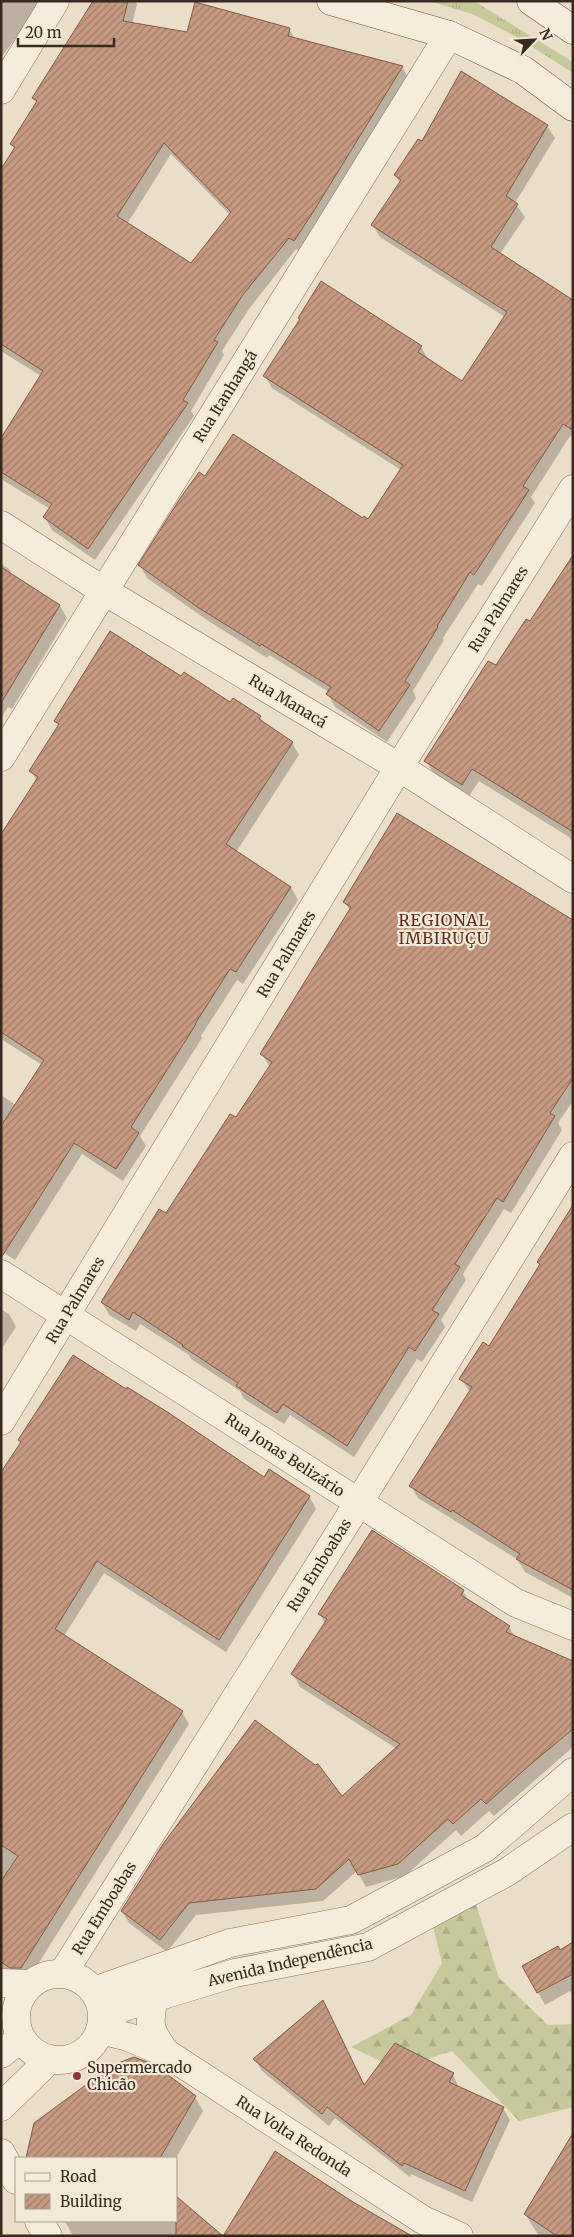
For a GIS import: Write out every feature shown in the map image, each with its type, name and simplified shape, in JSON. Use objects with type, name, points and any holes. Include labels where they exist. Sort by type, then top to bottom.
[{"type":"street","points":[[1,90],[55,1]]},
{"type":"street","points":[[331,1],[448,35],[523,70],[573,107]]},
{"type":"street","points":[[531,1],[573,30]]},
{"type":"street","name":"Rua Itanhangá","points":[[1,757],[448,35]]},
{"type":"street","name":"Rua Palmares","points":[[1,1421],[399,767],[573,489]]},
{"type":"street","name":"Rua Manacá","points":[[1,525],[104,591],[399,767],[573,879]]},
{"type":"street","name":"Rua Emboabas","points":[[63,1973],[359,1502],[573,1156]]},
{"type":"street","name":"Rua Jonas Belizário","points":[[1,1274],[516,1603],[573,1626]]},
{"type":"street","name":"Avenida Independência","points":[[94,1991],[230,1943],[351,1920],[485,1848],[573,1772]]},
{"type":"street","name":"Avenida Independência","points":[[50,2059],[71,2058],[97,2032],[154,1998],[235,1973],[368,1947],[507,1872],[573,1827]]},
{"type":"street","points":[[1,2107],[50,2059],[38,2055],[10,2038],[17,2006],[22,1994],[31,1984],[46,1975],[63,1973],[74,1976],[94,1991],[100,2004],[97,2032]]},
{"type":"street","points":[[1,1982],[31,1984]]},
{"type":"street","points":[[154,1998],[149,2021],[150,2027],[153,2035],[166,2053]]},
{"type":"street","name":"Rua Volta Redonda","points":[[97,2032],[128,2038],[166,2053],[428,2228],[459,2236]]},
{"type":"street","points":[[1,2153],[15,2178]]},
{"type":"street","points":[[40,2222],[48,2236]]},
{"type":"green space","points":[[429,1],[474,1],[573,62],[573,73],[515,36],[472,14]]},
{"type":"green space","points":[[476,1904],[499,1978],[548,2025],[573,2024],[573,2107],[519,2121],[452,2051],[397,2069],[351,2047],[411,2015],[442,1963],[432,1922]]},
{"type":"building","points":[[93,1],[128,1],[123,21],[187,32],[195,2],[290,28],[288,36],[403,66],[294,241],[289,238],[242,296],[214,340],[218,342],[183,400],[188,403],[88,549],[43,517],[52,504],[1,472],[1,438],[43,371],[1,344],[1,169],[15,147],[10,144],[37,101],[32,98]],"holes":[[[164,143],[231,212],[191,263],[117,216]]]},
{"type":"building","points":[[461,71],[548,125],[506,196],[518,204],[491,247],[573,300],[573,430],[563,424],[523,486],[529,490],[474,575],[470,572],[405,681],[410,685],[379,731],[326,694],[331,687],[199,608],[138,565],[199,472],[205,476],[233,434],[363,518],[364,516],[368,519],[403,465],[263,376],[300,319],[298,318],[321,281],[422,346],[418,352],[462,381],[507,312],[371,225],[401,180],[394,175],[418,139],[422,141]]},
{"type":"building","points":[[573,555],[573,832],[472,769],[462,785],[424,761],[488,661],[496,665],[526,619],[530,621]]},
{"type":"building","points":[[1,567],[60,605],[1,703]]},
{"type":"building","points":[[110,631],[181,676],[184,672],[230,702],[233,698],[261,716],[259,719],[293,742],[226,844],[291,887],[236,972],[230,969],[131,1127],[139,1133],[116,1169],[74,1143],[1,1258],[1,1126],[44,1060],[1,1032],[1,834],[38,777],[29,771],[59,724],[54,721]]},
{"type":"building","points":[[397,813],[573,920],[573,1078],[550,1113],[555,1116],[503,1202],[497,1198],[455,1264],[460,1267],[432,1310],[439,1314],[415,1351],[409,1347],[347,1446],[283,1404],[277,1413],[236,1386],[238,1383],[133,1312],[129,1320],[101,1302],[159,1209],[166,1213],[230,1114],[236,1117],[272,1062],[260,1054],[351,907],[343,902]]},
{"type":"building","points":[[573,1205],[573,1590],[516,1559],[520,1554],[452,1510],[451,1512],[409,1486],[472,1387],[459,1379],[483,1342],[489,1346],[540,1264],[537,1262]]},
{"type":"building","points":[[73,1355],[126,1389],[127,1387],[169,1413],[264,1477],[269,1469],[310,1496],[219,1640],[97,1561],[55,1629],[183,1711],[21,1968],[10,1968],[1,1962],[1,1881],[18,1856],[1,1845],[1,1472],[21,1442],[18,1440]]},
{"type":"building","points":[[372,1530],[464,1590],[461,1595],[510,1626],[506,1632],[573,1661],[573,1729],[486,1804],[481,1799],[453,1824],[448,1819],[398,1864],[358,1875],[349,1859],[316,1889],[189,1903],[160,1940],[121,1911],[163,1844],[255,1720],[315,1765],[318,1764],[342,1796],[400,1744],[291,1674],[327,1619],[318,1614]]},
{"type":"building","points":[[573,1942],[573,1974],[537,1993],[522,1966],[558,1946],[560,1950]]},
{"type":"building","points":[[323,2000],[364,2085],[395,2043],[454,2073],[449,2082],[504,2107],[465,2191],[404,2163],[402,2166],[327,2107],[322,2114],[253,2059]]},
{"type":"building","points":[[134,2057],[155,2065],[196,2096],[161,2157],[26,2157],[34,2123],[113,2065]]},
{"type":"building","points":[[573,2133],[573,2236],[557,2236],[524,2214]]},
{"type":"building","points":[[275,2151],[353,2202],[412,2236],[223,2236]]},
{"type":"building","points":[[178,2198],[223,2236],[176,2236]]},
{"type":"place","name":"Supermercado Chicão","points":[[77,2076]]},
{"type":"district","name":"REGIONAL IMBIRUÇU","points":[[444,929]]}]
